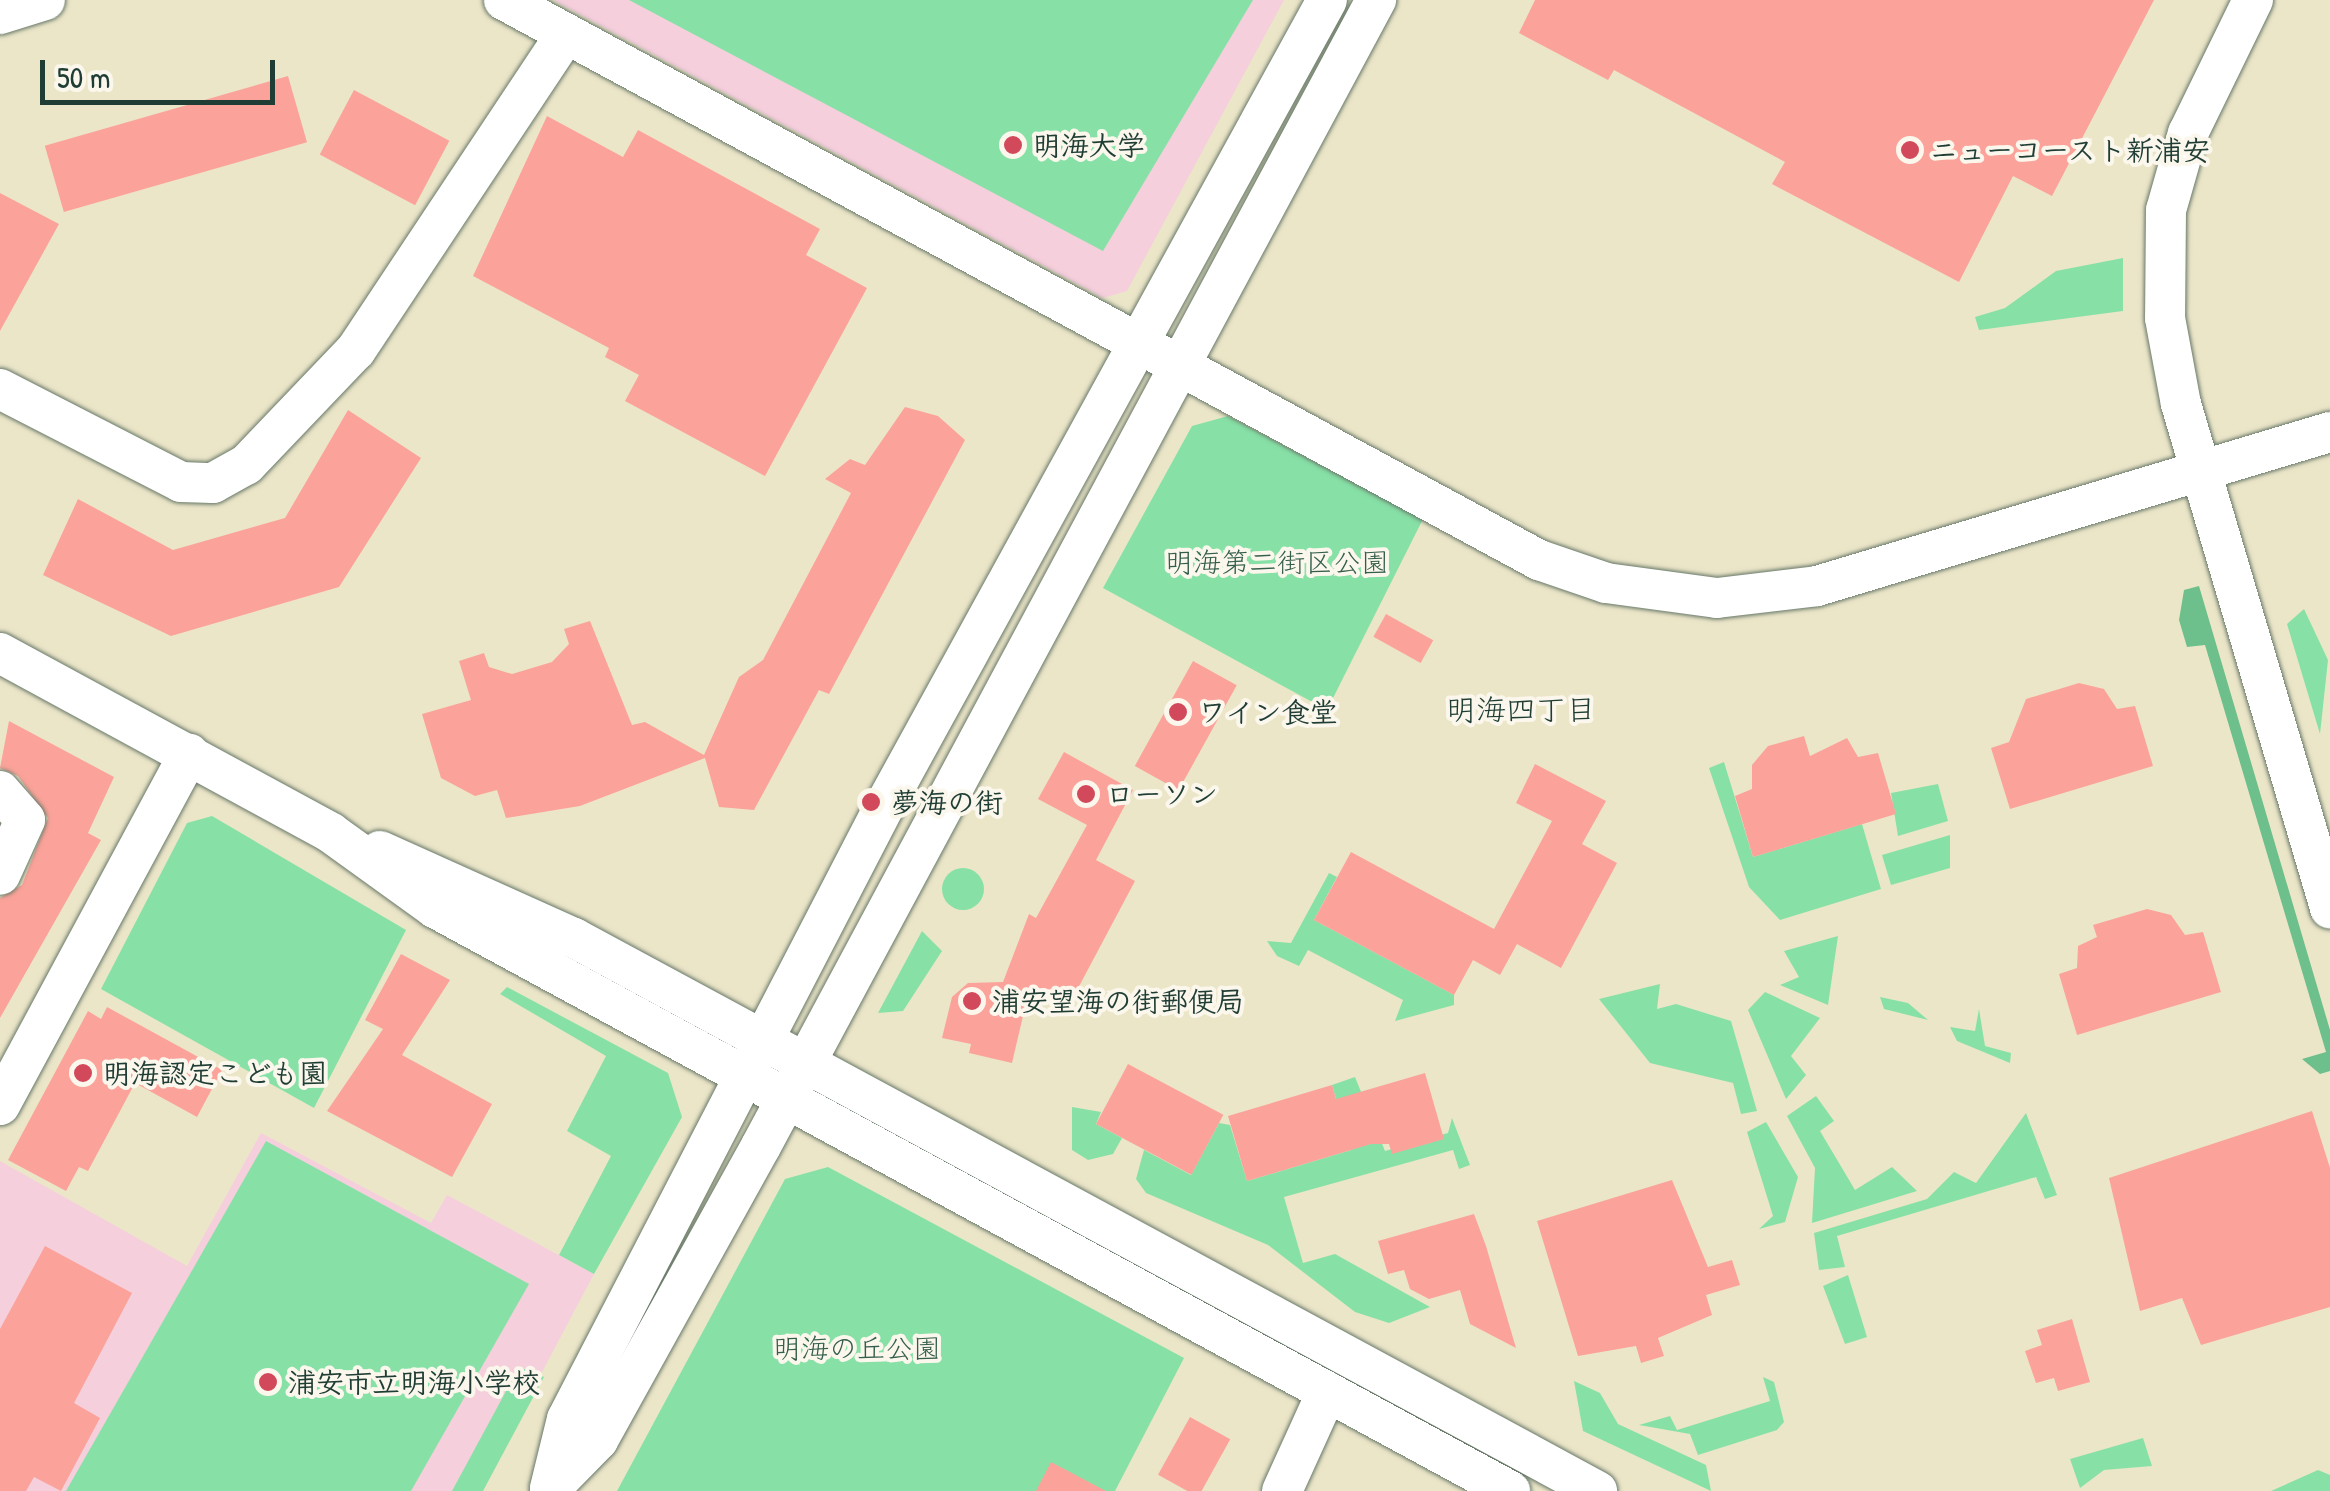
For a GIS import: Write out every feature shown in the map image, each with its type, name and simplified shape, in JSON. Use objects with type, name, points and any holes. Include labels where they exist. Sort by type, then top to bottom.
[{"type":"street","points":[[0,14],[45,0]]},
{"type":"street","points":[[504,0],[1539,560],[1676,596],[1817,586],[2330,432]]},
{"type":"street","points":[[549,1490],[567,1420],[764,1041],[1327,0]]},
{"type":"street","points":[[549,1490],[598,1440],[786,1101],[1376,0]]},
{"type":"street","points":[[2254,0],[2188,133],[2166,210],[2170,363],[2330,908]]},
{"type":"street","points":[[0,388],[181,482],[213,483],[246,465],[348,361],[566,34]]},
{"type":"street","points":[[0,653],[331,833],[435,908],[744,1080],[1510,1491]]},
{"type":"street","points":[[0,1105],[189,754]]},
{"type":"street","points":[[0,791],[25,820],[0,874]]},
{"type":"street","points":[[331,833],[454,880],[764,1041],[1597,1491]]},
{"type":"street","points":[[1282,1491],[1327,1392]]},
{"type":"shaded area","name":"明海大学","points":[[553,0],[1284,0],[1127,291],[1103,298]]},
{"type":"shaded area","name":"浦安市立明海小学校","points":[[261,1133],[431,1223],[447,1195],[594,1274],[479,1491],[0,1491],[0,1161],[187,1266]]},
{"type":"green space","name":"明海大学","points":[[629,0],[1253,0],[1103,251]]},
{"type":"green space","points":[[2123,258],[2123,311],[1979,330],[1975,317],[2005,308],[2056,271]]},
{"type":"green space","name":"明海第二街区公園","points":[[1228,416],[1423,519],[1327,710],[1103,588],[1192,426]]},
{"type":"green space","points":[[2199,586],[2330,1030],[2330,1071],[2320,1074],[2302,1059],[2326,1052],[2205,645],[2187,647],[2179,620],[2184,590]]},
{"type":"green space","points":[[2304,609],[2328,660],[2320,734],[2287,624]]},
{"type":"green space","points":[[1724,762],[1753,857],[1862,824],[1881,889],[1780,920],[1749,887],[1709,768]]},
{"type":"green space","points":[[1938,784],[1948,821],[1898,836],[1891,793]]},
{"type":"green space","points":[[212,816],[406,930],[314,1108],[101,989],[187,823]]},
{"type":"green space","points":[[1950,835],[1950,868],[1891,885],[1882,855]]},
{"type":"green space","points":[[963,868],[978,874],[984,889],[978,904],[963,910],[948,904],[942,889],[948,874]]},
{"type":"green space","points":[[1329,873],[1337,877],[1314,920],[1454,995],[1454,1005],[1395,1021],[1403,1000],[1308,950],[1299,966],[1277,956],[1267,941],[1291,943]]},
{"type":"green space","points":[[922,931],[942,951],[903,1011],[878,1013]]},
{"type":"green space","points":[[1838,936],[1828,1005],[1780,985],[1799,977],[1784,951]]},
{"type":"green space","points":[[1660,984],[1657,1009],[1676,1004],[1731,1021],[1757,1111],[1741,1114],[1733,1083],[1650,1063],[1599,999]]},
{"type":"green space","points":[[507,987],[668,1073],[682,1117],[594,1274],[559,1255],[611,1156],[567,1131],[606,1056],[500,994]]},
{"type":"green space","points":[[1765,992],[1820,1018],[1791,1056],[1806,1075],[1786,1099],[1748,1010]]},
{"type":"green space","points":[[1880,997],[1908,1003],[1928,1020],[1884,1009]]},
{"type":"green space","points":[[1979,1009],[1985,1046],[2011,1053],[2010,1063],[1957,1041],[1950,1027],[1975,1031]]},
{"type":"green space","points":[[1355,1077],[1385,1151],[1448,1133],[1452,1118],[1470,1165],[1459,1169],[1453,1150],[1284,1197],[1303,1263],[1335,1254],[1430,1307],[1389,1323],[1355,1312],[1268,1245],[1146,1193],[1136,1179],[1144,1150],[1191,1175],[1219,1123],[1230,1125],[1247,1181],[1351,1150],[1332,1085]]},
{"type":"green space","points":[[1816,1096],[1834,1121],[1820,1131],[1855,1190],[1892,1167],[1917,1191],[1812,1223],[1815,1168],[1787,1116]]},
{"type":"green space","points":[[1072,1107],[1101,1112],[1096,1124],[1122,1138],[1113,1154],[1088,1160],[1072,1150]]},
{"type":"green space","points":[[2026,1113],[2057,1195],[2045,1199],[2036,1177],[1837,1236],[1845,1267],[1819,1270],[1814,1233],[1927,1199],[1954,1172],[1976,1183]]},
{"type":"green space","points":[[1766,1122],[1798,1177],[1785,1222],[1759,1229],[1773,1216],[1747,1132]]},
{"type":"green space","name":"浦安市立明海小学校","points":[[266,1141],[529,1284],[411,1491],[66,1491]]},
{"type":"green space","name":"明海の丘公園","points":[[828,1167],[1184,1358],[1115,1491],[617,1491],[785,1179]]},
{"type":"green space","points":[[1848,1275],[1867,1337],[1845,1344],[1823,1286]]},
{"type":"green space","points":[[519,1367],[544,1377],[483,1491],[452,1491]]},
{"type":"green space","points":[[1763,1377],[1774,1382],[1784,1422],[1777,1430],[1698,1455],[1690,1434],[1639,1425],[1670,1416],[1677,1430],[1770,1401]]},
{"type":"green space","points":[[1574,1381],[1600,1393],[1618,1424],[1706,1465],[1711,1491],[1583,1431]]},
{"type":"green space","points":[[2143,1438],[2152,1466],[2104,1470],[2080,1488],[2070,1459]]},
{"type":"green space","points":[[2318,1470],[2330,1475],[2330,1491],[2271,1491]]},
{"type":"building","name":"ニューコースト新浦安","points":[[1535,0],[2154,0],[2052,196],[2013,176],[1959,282],[1772,184],[1785,162],[1614,70],[1608,80],[1519,33]]},
{"type":"building","points":[[288,76],[307,142],[64,212],[45,146]]},
{"type":"building","points":[[354,90],[449,141],[415,205],[320,154]]},
{"type":"building","points":[[547,116],[623,157],[638,130],[820,229],[806,255],[867,288],[765,476],[625,401],[639,375],[605,357],[609,348],[473,276]]},
{"type":"building","points":[[0,193],[59,224],[0,331]]},
{"type":"building","points":[[905,407],[938,416],[965,440],[829,694],[819,690],[754,810],[719,807],[705,758],[580,806],[506,818],[497,790],[475,796],[441,778],[422,714],[471,700],[459,661],[484,653],[489,667],[512,674],[552,662],[569,644],[564,629],[590,621],[632,725],[645,722],[704,755],[739,677],[763,660],[851,493],[825,479],[850,459],[865,465]]},
{"type":"building","points":[[348,410],[421,458],[339,587],[171,636],[43,575],[78,499],[173,550],[285,518]]},
{"type":"building","points":[[1386,614],[1433,640],[1421,663],[1373,637]]},
{"type":"building","points":[[1193,661],[1237,685],[1179,790],[1135,766]]},
{"type":"building","points":[[2079,683],[2104,689],[2117,709],[2135,706],[2153,766],[2010,809],[1991,748],[2009,742],[2026,699]]},
{"type":"building","points":[[9,721],[114,777],[88,833],[101,840],[0,1018],[0,898],[22,885],[48,818],[18,776],[0,768]]},
{"type":"building","points":[[1804,736],[1810,756],[1847,738],[1858,757],[1878,753],[1896,814],[1753,857],[1735,796],[1752,789],[1752,765],[1768,746]]},
{"type":"building","points":[[1064,752],[1133,790],[1096,860],[1135,881],[1068,1007],[1030,986],[1012,1063],[969,1053],[971,1044],[942,1038],[952,997],[968,983],[1003,982],[1029,914],[1036,918],[1087,825],[1038,799]]},
{"type":"building","points":[[1535,764],[1606,801],[1582,844],[1617,863],[1561,968],[1517,944],[1500,975],[1473,960],[1454,995],[1314,920],[1351,852],[1494,929],[1552,821],[1516,803]]},
{"type":"building","points":[[2147,909],[2171,915],[2185,935],[2203,932],[2221,992],[2077,1035],[2059,974],[2077,968],[2078,946],[2097,937],[2093,925]]},
{"type":"building","points":[[401,954],[450,980],[402,1055],[492,1104],[452,1177],[327,1111],[383,1029],[365,1020]]},
{"type":"building","points":[[107,1007],[222,1070],[197,1117],[135,1083],[88,1171],[79,1167],[66,1191],[8,1160],[88,1011],[101,1019]]},
{"type":"building","points":[[1128,1064],[1223,1115],[1191,1175],[1096,1124]]},
{"type":"building","points":[[1425,1073],[1444,1139],[1392,1154],[1389,1144],[1371,1144],[1247,1181],[1228,1116],[1332,1085],[1336,1099]]},
{"type":"building","points":[[2312,1111],[2330,1168],[2330,1307],[2201,1345],[2182,1298],[2140,1311],[2109,1178]]},
{"type":"building","points":[[1672,1180],[1708,1267],[1732,1260],[1740,1285],[1706,1295],[1712,1315],[1658,1338],[1664,1356],[1641,1363],[1636,1346],[1578,1356],[1537,1221]]},
{"type":"building","points":[[1474,1214],[1516,1348],[1470,1324],[1460,1290],[1429,1299],[1410,1289],[1404,1270],[1388,1274],[1378,1241]]},
{"type":"building","points":[[45,1246],[132,1293],[74,1403],[100,1418],[61,1491],[34,1477],[26,1491],[0,1491],[0,1329]]},
{"type":"building","points":[[2072,1319],[2090,1382],[2058,1391],[2054,1378],[2036,1383],[2025,1351],[2042,1345],[2037,1330]]},
{"type":"building","points":[[1190,1417],[1230,1439],[1202,1491],[1187,1491],[1158,1475]]},
{"type":"building","points":[[1051,1462],[1106,1491],[1036,1491]]},
{"type":"place","name":"明海大学","points":[[1013,145]]},
{"type":"place","name":"ニューコースト新浦安","points":[[1910,150]]},
{"type":"place","name":"ワイン食堂","points":[[1178,712]]},
{"type":"place","name":"ローソン","points":[[1086,794]]},
{"type":"place","name":"夢海の街","points":[[871,802]]},
{"type":"place","name":"浦安望海の街郵便局","points":[[972,1001]]},
{"type":"place","name":"明海認定こども園","points":[[83,1073]]},
{"type":"place","name":"浦安市立明海小学校","points":[[268,1382]]},
{"type":"district","name":"明海四丁目","points":[[1521,709]]}]
